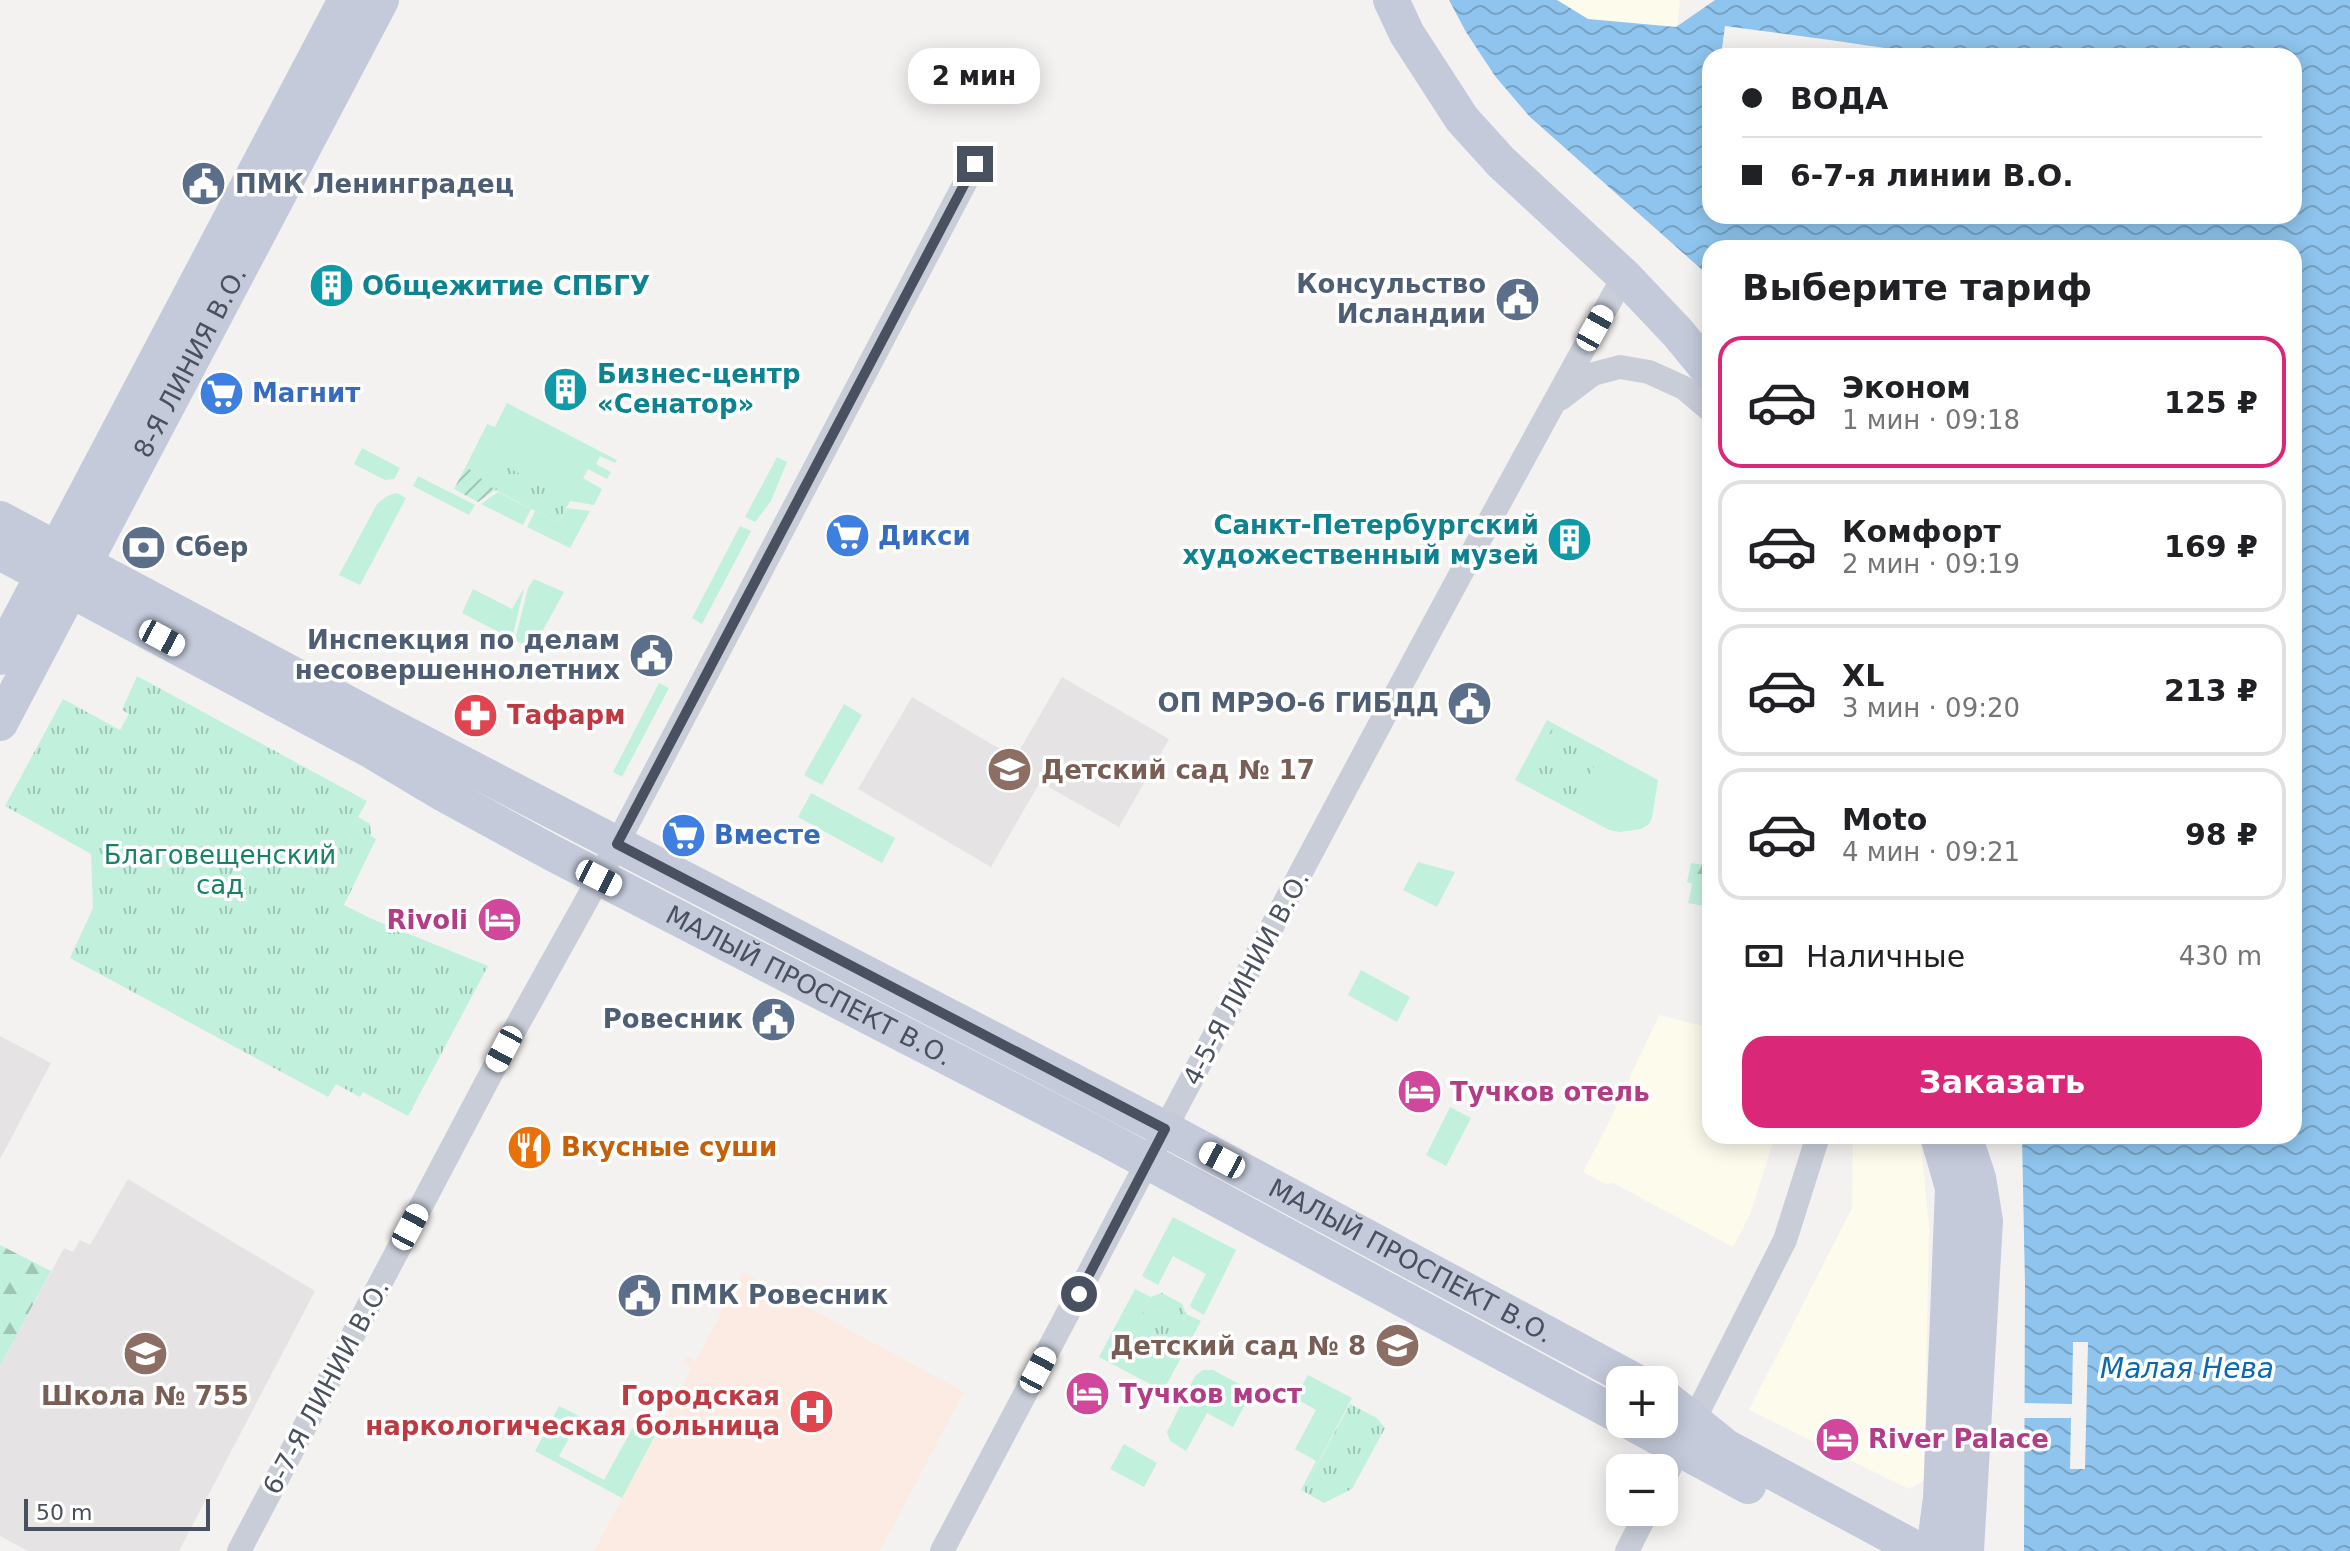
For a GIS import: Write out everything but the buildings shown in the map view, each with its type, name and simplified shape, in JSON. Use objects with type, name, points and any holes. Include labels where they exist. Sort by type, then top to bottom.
[{"type":"main road","points":[[0,657],[63,570],[346,0]]},
{"type":"main road","name":"8-Я ЛИНИЯ В.О.","points":[[0,723],[63,570],[381,0]]},
{"type":"main road","points":[[1391,0],[1407,34],[1462,119],[1501,162],[1624,276],[1702,362]]},
{"type":"main road","name":"МАЛЫЙ ПРОСПЕКТ В.О.","points":[[0,519],[63,570],[444,794],[599,878],[1149,1162],[1606,1408]]},
{"type":"main road","name":"МАЛЫЙ ПРОСПЕКТ В.О.","points":[[0,552],[63,570],[384,723],[1165,1129],[1607,1366]]},
{"type":"main road","points":[[1934,1551],[1941,1498],[1953,1188],[1940,1144]]},
{"type":"main road","points":[[1966,1551],[1985,1221],[1978,1178],[1967,1144]]},
{"type":"main road","points":[[1658,1438],[1869,1551]]},
{"type":"main road","points":[[1679,1450],[1726,1447],[1920,1551]]},
{"type":"street","name":"6-7-Я ЛИНИИ В.О.","points":[[239,1551],[504,1049],[599,878],[975,164]]},
{"type":"street","name":"4-5-Я ЛИНИИ В.О.","points":[[942,1551],[1165,1129],[1624,276]]},
{"type":"street","name":"4-5-Я ЛИНИИ В.О.","points":[[1552,406],[1593,374],[1620,367],[1649,372],[1684,388],[1702,403]]},
{"type":"street","points":[[1679,1450],[1785,1240],[1815,1144]]},
{"type":"street","points":[[1627,1551],[1640,1526]]},
{"type":"shaded area","points":[[1557,0],[1680,0],[1677,27],[1588,19]]},
{"type":"shaded area","name":"Детский сад № 17","points":[[1062,677],[1169,739],[1119,827],[1040,782],[991,867],[858,789],[912,697],[1015,758]]},
{"type":"shaded area","points":[[1659,1015],[1702,1026],[1702,1144],[1772,1144],[1750,1215],[1733,1247],[1613,1183],[1605,1184],[1583,1172]]},
{"type":"shaded area","points":[[0,1036],[51,1063],[0,1159]]},
{"type":"shaded area","points":[[1853,1144],[1921,1144],[1929,1228],[1924,1480],[1909,1489],[1749,1410],[1852,1208]]},
{"type":"shaded area","name":"Школа № 755","points":[[128,1179],[315,1291],[179,1551],[28,1551],[0,1536],[0,1366],[64,1248],[73,1252],[80,1240],[90,1245]]},
{"type":"shaded area","name":"Городская наркологическая больница","points":[[743,1272],[964,1392],[880,1551],[594,1551],[692,1368],[683,1363],[687,1356],[696,1360]]},
{"type":"green space","points":[[507,403],[617,460],[615,463],[600,456],[596,464],[611,472],[607,479],[588,469],[583,478],[602,489],[594,505],[570,501],[507,468],[495,490],[466,466],[487,424],[495,427]]},
{"type":"green space","points":[[362,448],[400,468],[394,479],[385,480],[354,464]]},
{"type":"green space","points":[[777,457],[787,462],[771,501],[755,522],[745,517]]},
{"type":"green space","points":[[466,466],[495,490],[478,502],[454,489]]},
{"type":"green space","points":[[507,467],[570,501],[558,523],[495,490]]},
{"type":"green space","points":[[418,476],[475,505],[469,515],[413,486]]},
{"type":"green space","points":[[498,492],[531,509],[523,525],[481,504]]},
{"type":"green space","points":[[397,493],[406,498],[360,585],[339,575],[377,504]]},
{"type":"green space","points":[[567,508],[590,511],[570,548],[527,527],[535,511],[558,523]]},
{"type":"green space","points":[[740,526],[751,531],[702,624],[692,618]]},
{"type":"green space","points":[[534,579],[564,592],[532,650],[515,640],[528,588]]},
{"type":"green space","points":[[524,588],[512,639],[462,613],[473,589],[512,609]]},
{"type":"green space","name":"Благовещенский сад","points":[[137,676],[367,801],[358,817],[370,824],[371,836],[376,839],[344,905],[488,966],[408,1116],[363,1092],[360,1097],[336,1084],[328,1097],[70,958],[93,908],[91,854],[5,806],[63,699],[120,730],[129,714],[122,710]]},
{"type":"green space","points":[[659,683],[669,688],[622,777],[613,772]]},
{"type":"green space","points":[[844,704],[862,715],[822,785],[804,775]]},
{"type":"green space","points":[[1547,720],[1658,780],[1649,824],[1641,829],[1609,830],[1515,780]]},
{"type":"green space","points":[[1552,729],[1600,755],[1574,803],[1526,776]]},
{"type":"green space","points":[[811,793],[895,838],[882,863],[798,817]]},
{"type":"green space","points":[[1418,862],[1455,872],[1437,907],[1403,890]]},
{"type":"green space","points":[[1691,863],[1702,865],[1702,906],[1688,903],[1692,884],[1687,882]]},
{"type":"green space","points":[[1361,970],[1410,997],[1397,1022],[1348,995]]},
{"type":"green space","points":[[1450,1107],[1471,1118],[1446,1166],[1426,1155]]},
{"type":"green space","points":[[1173,1217],[1236,1250],[1204,1315],[1190,1305],[1206,1274],[1173,1256],[1158,1285],[1142,1276]]},
{"type":"green space","points":[[0,1245],[51,1271],[0,1366]]},
{"type":"green space","points":[[1135,1289],[1151,1297],[1137,1325],[1171,1343],[1186,1314],[1201,1321],[1163,1391],[1099,1357]]},
{"type":"green space","points":[[1162,1293],[1182,1304],[1186,1314],[1171,1343],[1137,1325],[1151,1297]]},
{"type":"green space","points":[[1203,1370],[1213,1370],[1252,1391],[1233,1427],[1207,1413],[1186,1451],[1170,1441],[1167,1432],[1195,1376]]},
{"type":"green space","points":[[1308,1375],[1352,1398],[1303,1491],[1316,1461],[1295,1449],[1316,1410],[1295,1398]]},
{"type":"green space","points":[[1350,1404],[1377,1418],[1385,1428],[1352,1489],[1324,1503],[1303,1491]]},
{"type":"green space","points":[[559,1406],[581,1417],[559,1456],[604,1480],[637,1420],[658,1430],[622,1498],[535,1451]]},
{"type":"green space","points":[[1124,1444],[1157,1463],[1144,1487],[1110,1469]]},
{"type":"water","name":"Малая Нева","points":[[1449,0],[1557,0],[1588,19],[1676,27],[1715,0],[2350,0],[2350,1551],[2024,1551],[2022,1144],[2302,1144],[2302,240],[1702,240],[1702,270],[1529,116],[1495,76]]},
{"type":"pier","points":[[1725,26],[1884,48],[1722,48]]},
{"type":"pier","points":[[2073,1342],[2088,1342],[2085,1469],[2070,1469],[2071,1418],[2024,1418],[2024,1403],[2072,1404]]},
{"type":"place","name":"ПМК Ленинградец","points":[[204,184]]},
{"type":"place","name":"Общежитие СПБГУ","points":[[331,286]]},
{"type":"place","name":"Консульство Исландии","points":[[1517,299]]},
{"type":"place","name":"Бизнес-центр «Сенатор»","points":[[566,389]]},
{"type":"place","name":"Магнит","points":[[221,393]]},
{"type":"place","name":"Дикси","points":[[847,536]]},
{"type":"place","name":"Санкт-Петербургский художественный музей","points":[[1570,540]]},
{"type":"place","name":"Сбер","points":[[144,547]]},
{"type":"place","name":"Инспекция по делам несовершеннолетних","points":[[651,655]]},
{"type":"place","name":"ОП МРЭО-6 ГИБДД","points":[[1470,703]]},
{"type":"place","name":"Тафарм","points":[[476,715]]},
{"type":"place","name":"Детский сад № 17","points":[[1010,770]]},
{"type":"place","name":"Вместе","points":[[683,835]]},
{"type":"place","name":"Rivoli","points":[[499,920]]},
{"type":"place","name":"Ровесник","points":[[774,1019]]},
{"type":"place","name":"Тучков отель","points":[[1419,1092]]},
{"type":"place","name":"Вкусные суши","points":[[530,1147]]},
{"type":"place","name":"ПМК Ровесник","points":[[639,1295]]},
{"type":"place","name":"Детский сад № 8","points":[[1397,1346]]},
{"type":"place","name":"Школа № 755","points":[[145,1353]]},
{"type":"place","name":"Тучков мост","points":[[1088,1394]]},
{"type":"place","name":"Городская наркологическая больница","points":[[811,1411]]},
{"type":"place","name":"River Palace","points":[[1837,1439]]},
{"type":"route","points":[[975,164],[617,844],[1165,1129],[1079,1294]]}]
